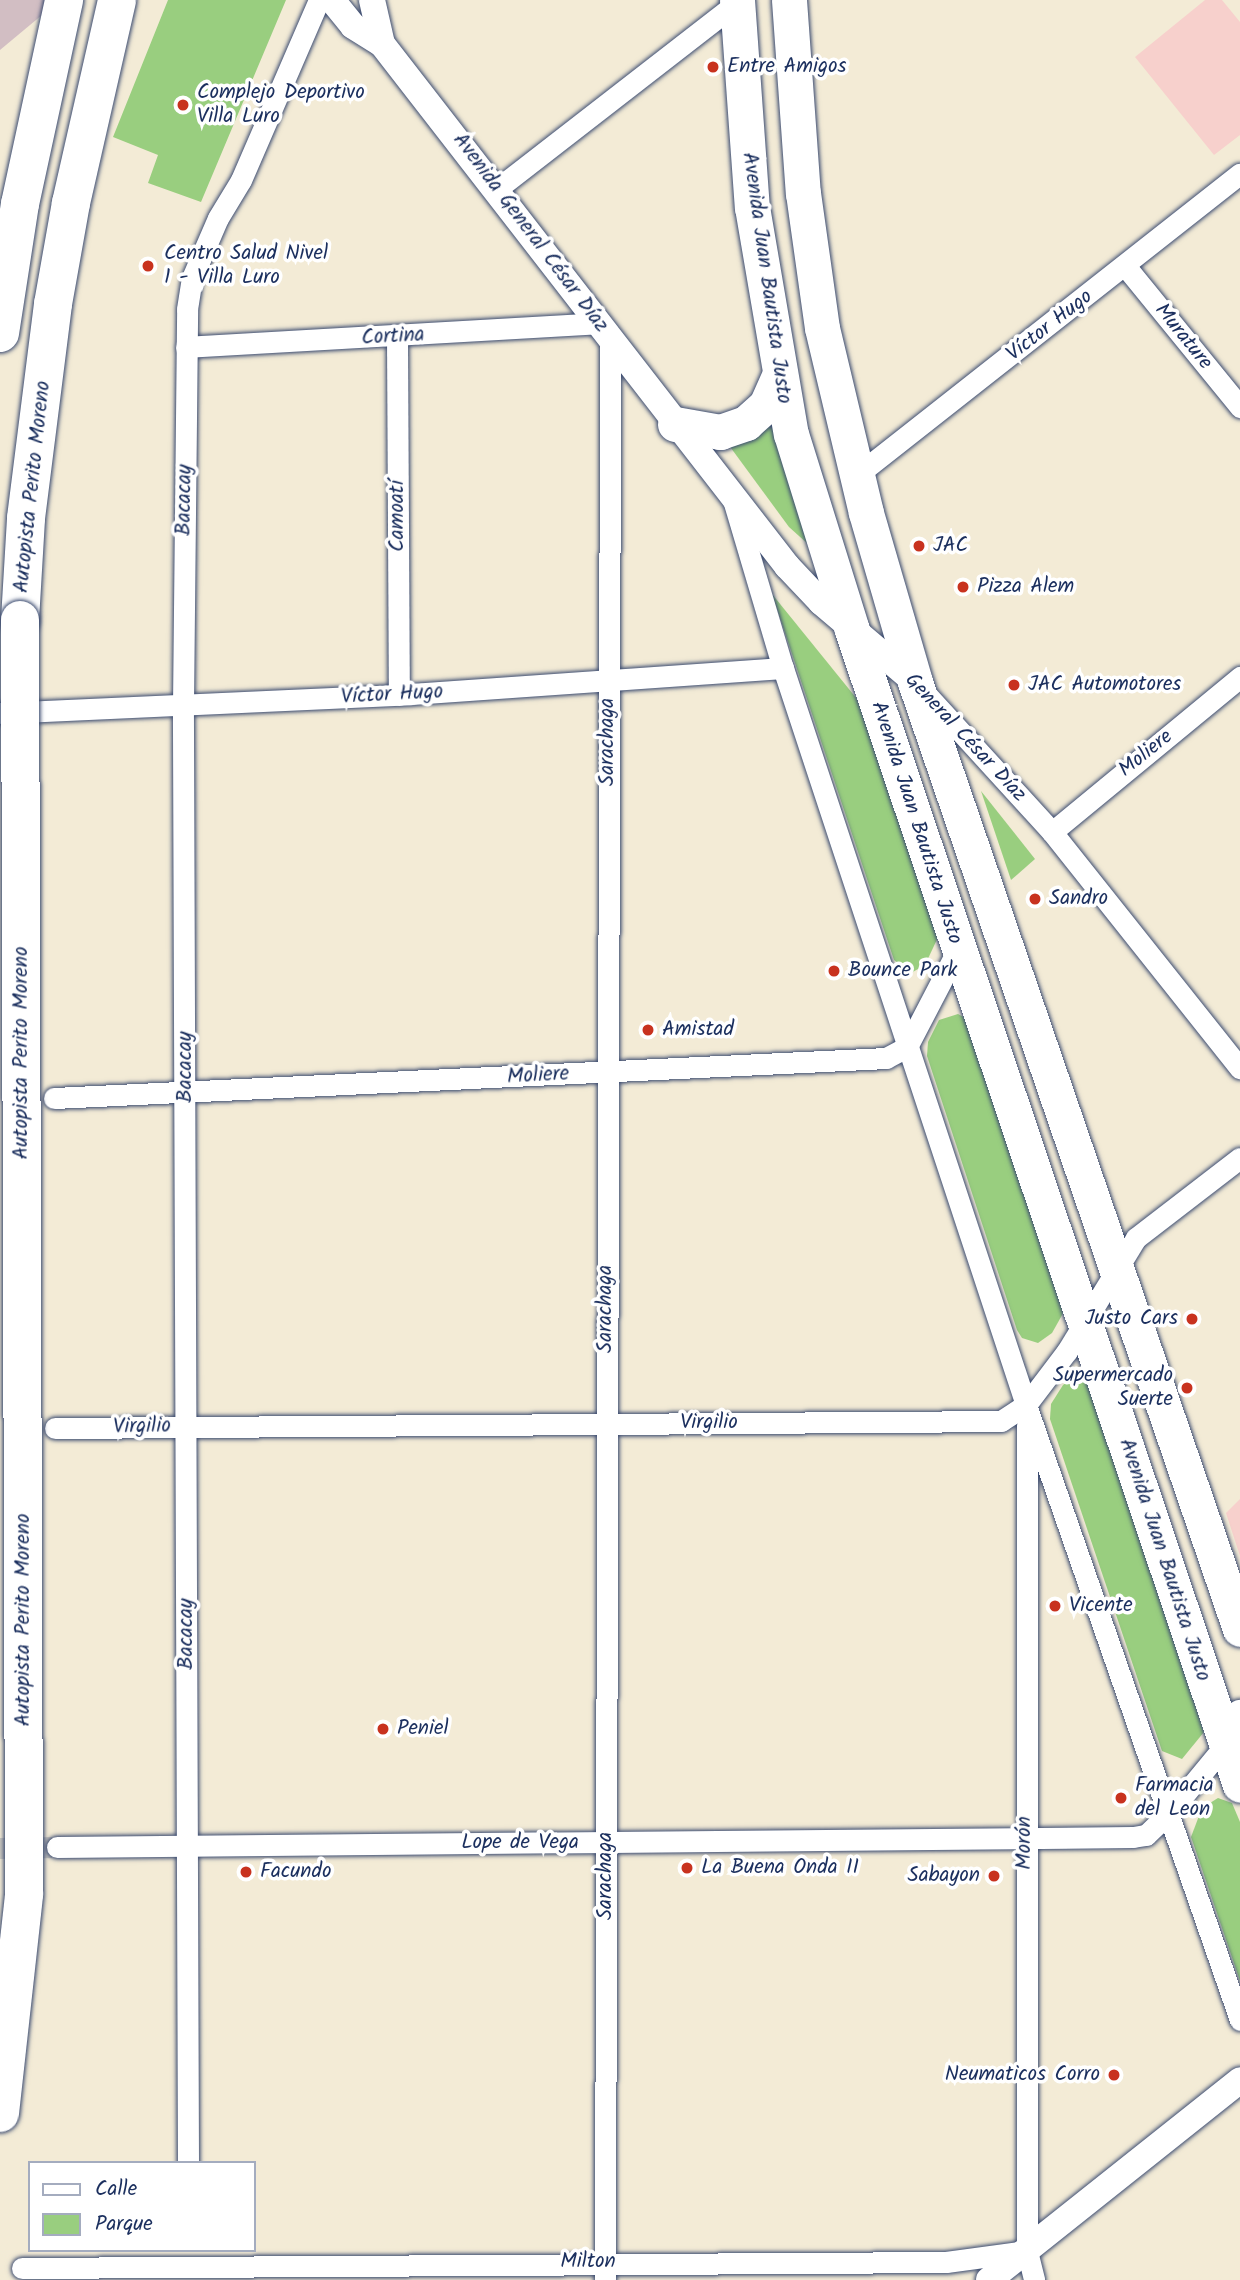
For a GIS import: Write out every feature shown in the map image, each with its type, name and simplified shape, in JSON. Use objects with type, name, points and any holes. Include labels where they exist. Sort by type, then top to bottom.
[{"type":"highway","points":[[0,333],[20,204],[64,0]]},
{"type":"highway","name":"Autopista Perito Moreno","points":[[0,2113],[24,1894],[21,607],[26,518],[53,304],[71,203],[117,0]]},
{"type":"main road","name":"Avenida Juan Bautista Justo","points":[[789,0],[803,193],[818,302],[857,475],[915,682],[1240,1629]]},
{"type":"main road","name":"Avenida Juan Bautista Justo","points":[[738,1],[752,207],[778,378],[852,630],[958,949],[1085,1325],[1233,1730],[1240,1785]]},
{"type":"main road","points":[[675,424],[706,432],[746,423],[766,405],[778,378]]},
{"type":"street","name":"Bacacay","points":[[188,2161],[187,1092],[183,705],[186,347],[192,278],[218,218],[242,180],[319,0]]},
{"type":"street","name":"Avenida General César Díaz","points":[[332,0],[353,26],[382,44],[498,188],[675,424]]},
{"type":"street","name":"Avenida General César Díaz","points":[[372,0],[382,44]]},
{"type":"street","points":[[498,188],[738,1]]},
{"type":"street","name":"Víctor Hugo","points":[[857,475],[1126,267],[1240,173]]},
{"type":"street","name":"Murature","points":[[1126,267],[1240,407]]},
{"type":"street","name":"Cortina","points":[[186,347],[605,331]]},
{"type":"street","name":"Sarachaga","points":[[605,331],[608,681],[605,2271]]},
{"type":"street","name":"Camoatí","points":[[397,337],[399,695]]},
{"type":"street","name":"General César Díaz","points":[[675,424],[734,503],[813,593],[852,630],[915,682],[1052,832],[1240,1068]]},
{"type":"street","points":[[734,503],[783,668],[1026,1405],[1240,2020]]},
{"type":"street","name":"Víctor Hugo","points":[[0,713],[399,695],[783,668]]},
{"type":"street","name":"Moliere","points":[[1052,832],[1240,677]]},
{"type":"street","points":[[907,1046],[958,949]]},
{"type":"street","name":"Moliere","points":[[54,1098],[886,1058],[907,1046]]},
{"type":"street","name":"Virgilio","points":[[55,1428],[1001,1421],[1026,1405],[1085,1325],[1115,1268],[1136,1237],[1240,1158]]},
{"type":"street","name":"Morón","points":[[1026,1405],[1027,2251],[1034,2280]]},
{"type":"street","name":"Lope de Vega","points":[[57,1847],[1025,1840],[1146,1835],[1169,1813],[1233,1730]]},
{"type":"street","points":[[989,2280],[1240,2080]]},
{"type":"street","name":"Milton","points":[[22,2268],[188,2265],[605,2271],[946,2262],[1027,2251]]},
{"type":"shaded area","points":[[0,0],[60,0],[0,50]]},
{"type":"shaded area","points":[[1205,0],[1222,0],[1240,22],[1240,135],[1214,155],[1135,57]]},
{"type":"shaded area","points":[[1240,1499],[1240,1556],[1226,1513]]},
{"type":"green space","name":"Complejo Deportivo Villa Luro","points":[[168,0],[286,0],[201,202],[148,183],[158,155],[113,137]]},
{"type":"green space","points":[[771,422],[809,545],[789,527],[728,444]]},
{"type":"green space","points":[[772,594],[857,699],[940,933],[925,965],[911,973],[894,960]]},
{"type":"green space","points":[[981,791],[1035,859],[1011,880]]},
{"type":"green space","points":[[958,1014],[969,1020],[1066,1308],[1052,1333],[1038,1343],[1022,1338],[1017,1330],[927,1056],[928,1042],[939,1020]]},
{"type":"green space","points":[[1074,1377],[1087,1380],[1204,1732],[1182,1759],[1162,1751],[1050,1419],[1051,1404],[1063,1385]]},
{"type":"green space","points":[[1218,1798],[1232,1803],[1240,1822],[1240,1981],[1191,1837],[1202,1808]]},
{"type":"tunnel","points":[[0,1848],[57,1847]]},
{"type":"place","name":"Entre Amigos","points":[[713,67]]},
{"type":"place","name":"Complejo Deportivo Villa Luro","points":[[183,105]]},
{"type":"place","name":"Centro Salud Nivel 1 - Villa Luro","points":[[148,266]]},
{"type":"place","name":"JAC","points":[[919,546]]},
{"type":"place","name":"Pizza Alem","points":[[963,587]]},
{"type":"place","name":"JAC Automotores","points":[[1014,685]]},
{"type":"place","name":"Sandro","points":[[1035,899]]},
{"type":"place","name":"Bounce Park","points":[[834,971]]},
{"type":"place","name":"Amistad","points":[[648,1030]]},
{"type":"place","name":"Justo Cars","points":[[1192,1319]]},
{"type":"place","name":"Supermercado Suerte","points":[[1187,1388]]},
{"type":"place","name":"Vicente","points":[[1055,1606]]},
{"type":"place","name":"Peniel","points":[[383,1729]]},
{"type":"place","name":"Farmacia del Leon","points":[[1121,1798]]},
{"type":"place","name":"La Buena Onda II","points":[[687,1868]]},
{"type":"place","name":"Facundo","points":[[246,1872]]},
{"type":"place","name":"Sabayon","points":[[994,1876]]},
{"type":"place","name":"Neumaticos Corro","points":[[1114,2075]]}]
